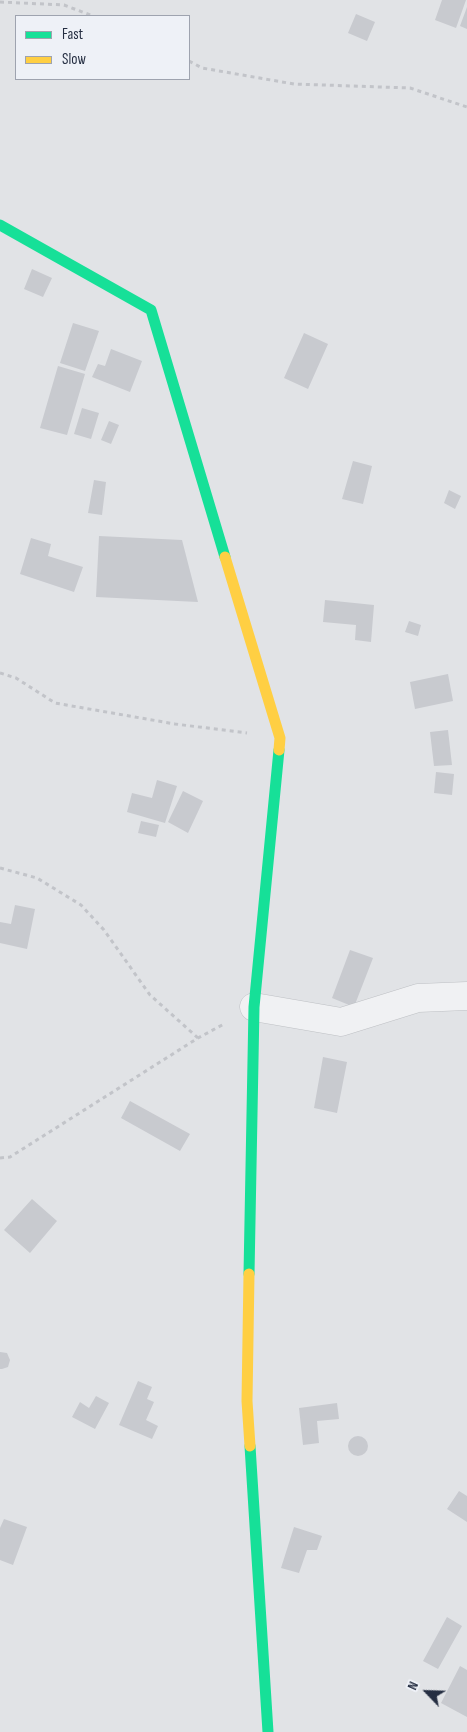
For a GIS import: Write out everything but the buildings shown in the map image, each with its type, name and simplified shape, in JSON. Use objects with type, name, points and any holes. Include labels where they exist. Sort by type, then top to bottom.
[{"type":"street","points":[[0,225],[151,310],[280,738],[254,1007],[247,1401],[268,1732]]},
{"type":"street","points":[[254,1007],[341,1022],[418,998],[467,996]]},
{"type":"path","points":[[0,2],[64,5],[90,15]]},
{"type":"path","points":[[190,61],[202,68],[294,84],[410,88],[467,107]]},
{"type":"path","points":[[0,673],[16,678],[56,702],[175,724],[280,738]]},
{"type":"path","points":[[0,868],[37,878],[81,904],[104,930],[150,994],[198,1038]]},
{"type":"path","points":[[0,1158],[10,1157],[198,1038],[254,1007]]},
{"type":"traffic: fast","points":[[0,225],[151,310],[225,557]]},
{"type":"traffic: fast","points":[[249,1274],[254,1007],[279,750]]},
{"type":"traffic: fast","points":[[250,1446],[268,1732]]},
{"type":"traffic: slow","points":[[225,557],[280,738],[279,750]]},
{"type":"traffic: slow","points":[[249,1274],[247,1401],[250,1446]]}]
